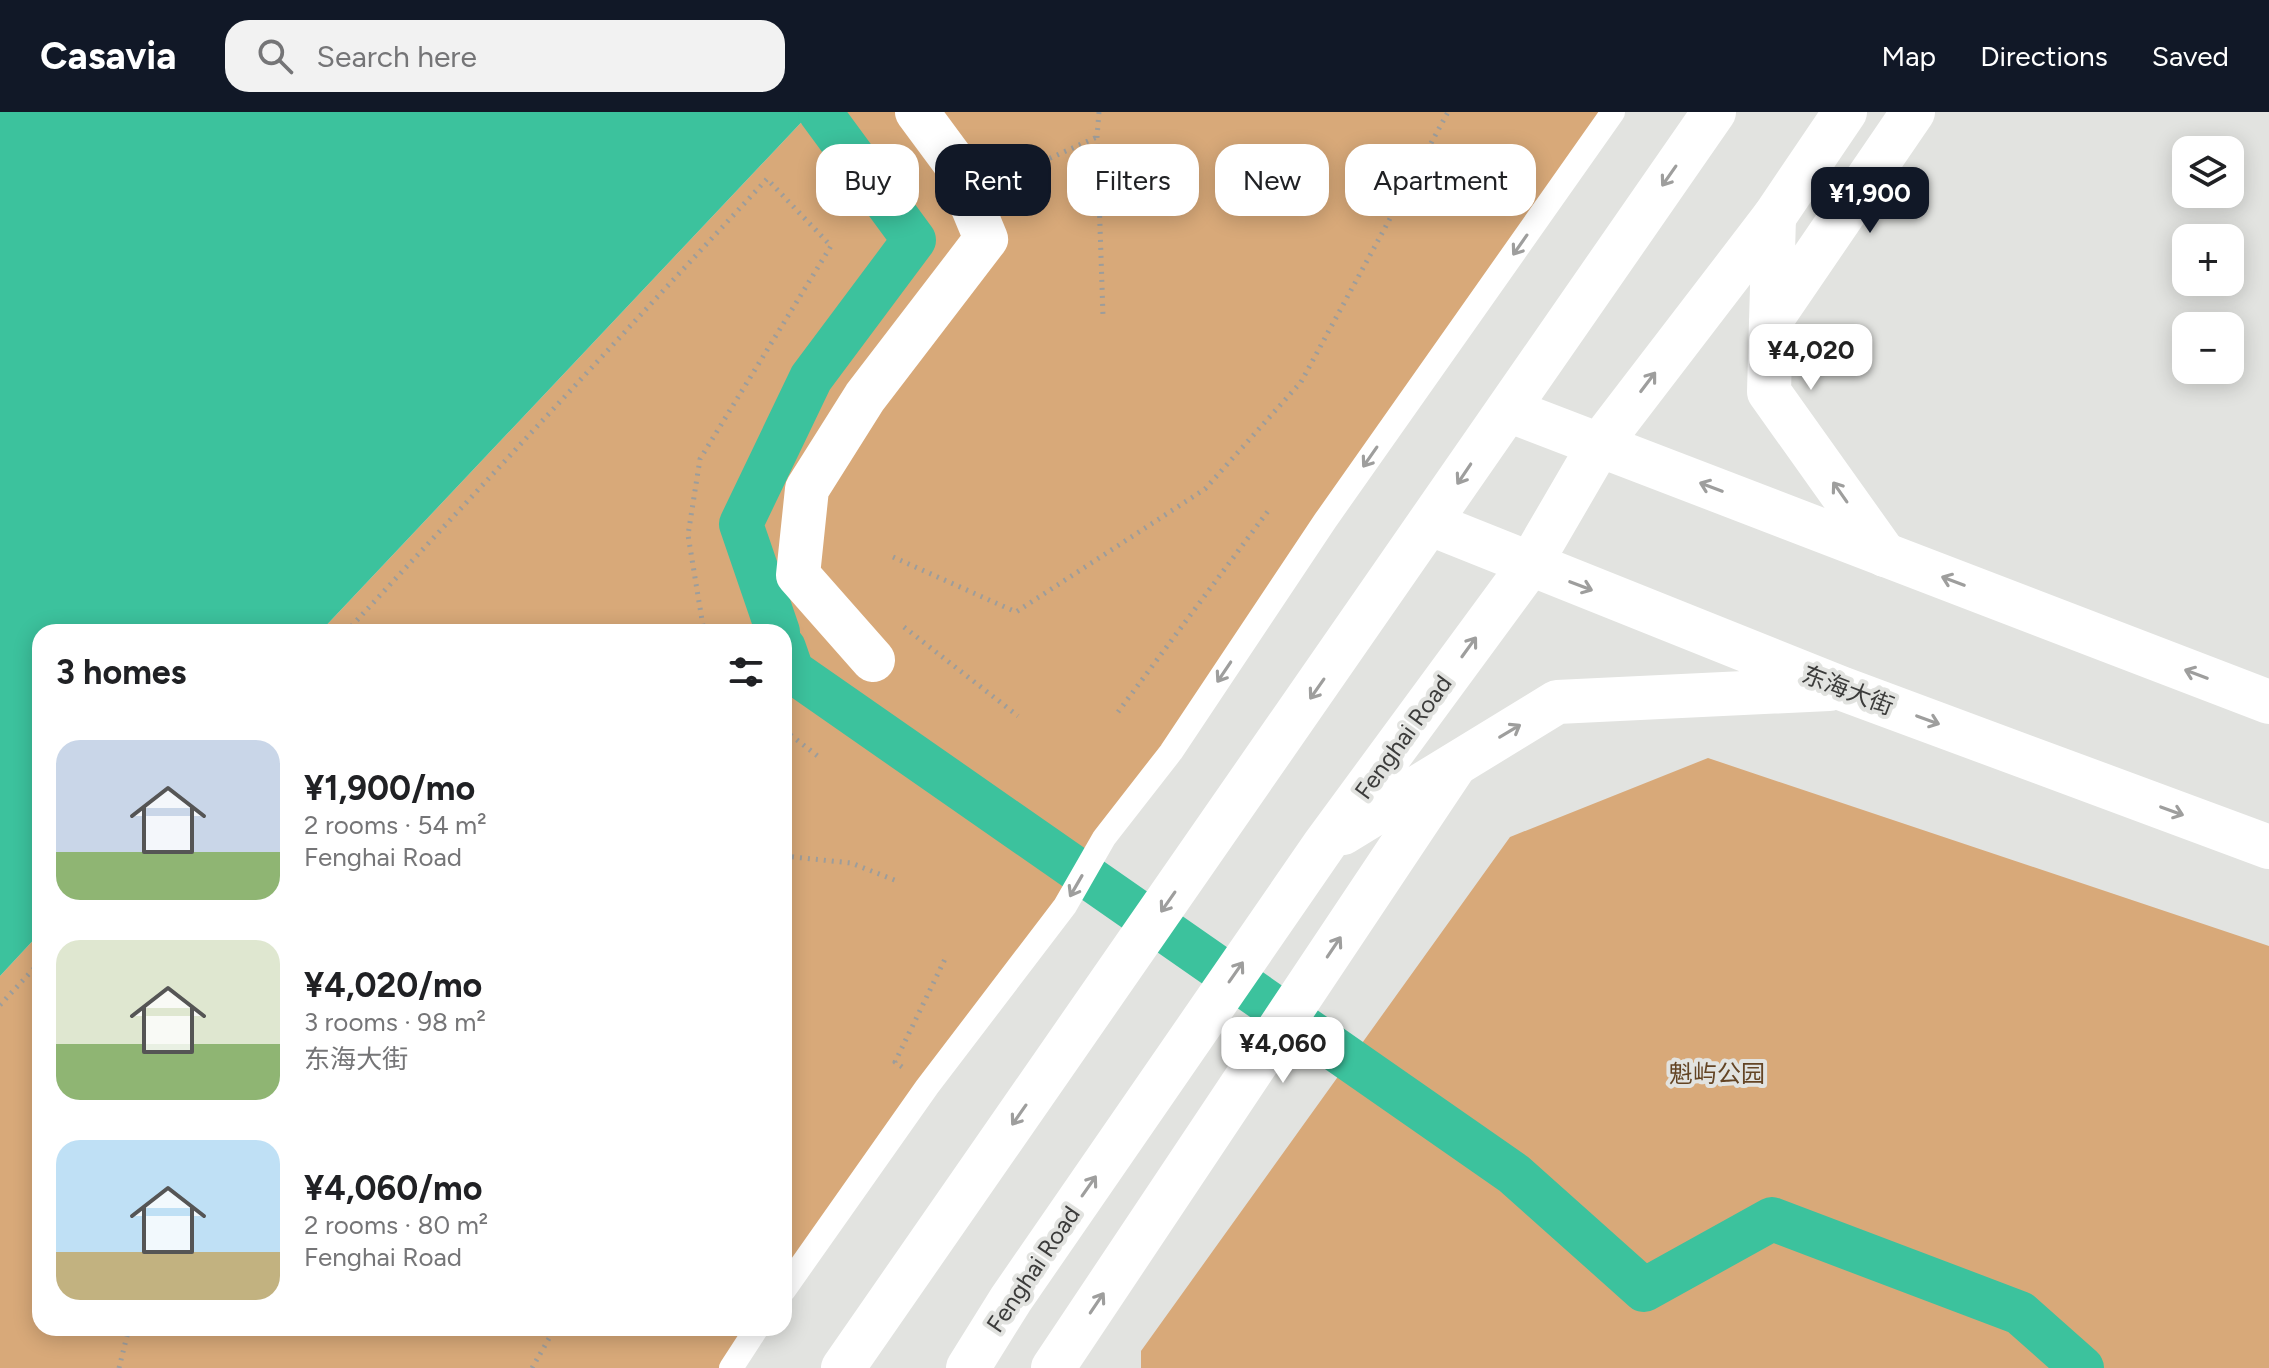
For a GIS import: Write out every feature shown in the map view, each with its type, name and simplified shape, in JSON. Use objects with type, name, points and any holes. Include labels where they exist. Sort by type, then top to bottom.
[{"type":"main road","points":[[917,112],[941,144]]},
{"type":"main road","points":[[843,1368],[1714,112]]},
{"type":"main road","name":"Fenghai Road","points":[[968,1368],[1011,1299],[1324,845],[1529,566],[1600,444],[1774,217],[1845,112]]},
{"type":"main road","points":[[1771,320],[1913,112]]},
{"type":"main road","points":[[873,660],[798,575],[807,489],[865,397],[986,239],[977,216]]},
{"type":"main road","points":[[1774,217],[1769,392],[1885,555]]},
{"type":"main road","points":[[1508,410],[2269,702]]},
{"type":"main road","name":"东海大街","points":[[1431,524],[1529,566],[1843,689],[2269,847]]},
{"type":"main road","points":[[1324,845],[1557,702],[1843,689]]},
{"type":"main road","points":[[1053,1368],[1455,765]]},
{"type":"lane","points":[[792,1279],[927,1087],[1065,906],[1104,838],[1171,752],[1325,521],[1613,112]]},
{"type":"lane","points":[[731,1368],[752,1336]]},
{"type":"path","points":[[1099,112],[1097,137],[1103,316]]},
{"type":"path","points":[[1432,144],[1446,114]]},
{"type":"path","points":[[1051,158],[1097,137]]},
{"type":"path","points":[[353,624],[767,179],[831,246],[700,459],[688,535],[703,624]]},
{"type":"path","points":[[893,557],[1016,612],[1205,489],[1301,382],[1394,216]]},
{"type":"path","points":[[1511,216],[1532,228]]},
{"type":"path","points":[[1118,712],[1271,507]]},
{"type":"path","points":[[873,660],[904,627],[1018,716]]},
{"type":"path","points":[[792,736],[819,757]]},
{"type":"path","points":[[792,857],[851,863],[897,881]]},
{"type":"path","points":[[927,1087],[895,1062],[945,959]]},
{"type":"path","points":[[0,1005],[32,971]]},
{"type":"path","points":[[119,1368],[127,1336]]},
{"type":"path","points":[[532,1368],[550,1336]]},
{"type":"green space","points":[[811,112],[1613,112],[792,1279],[792,624],[328,624]]},
{"type":"green space","name":"魁屿公园","points":[[1708,758],[2269,946],[2269,1368],[1141,1368],[1141,1351],[1510,837]]},
{"type":"green space","points":[[32,942],[32,1336],[752,1336],[731,1368],[0,1368],[0,976]]},
{"type":"shaded area","points":[[0,112],[811,112],[328,624],[32,624],[32,942],[0,976]]},
{"type":"waterway","points":[[775,624],[741,524],[811,378],[914,240],[820,112]]},
{"type":"waterway","points":[[792,671],[1514,1174],[1644,1290],[1772,1219],[2020,1313],[2082,1368]]}]
